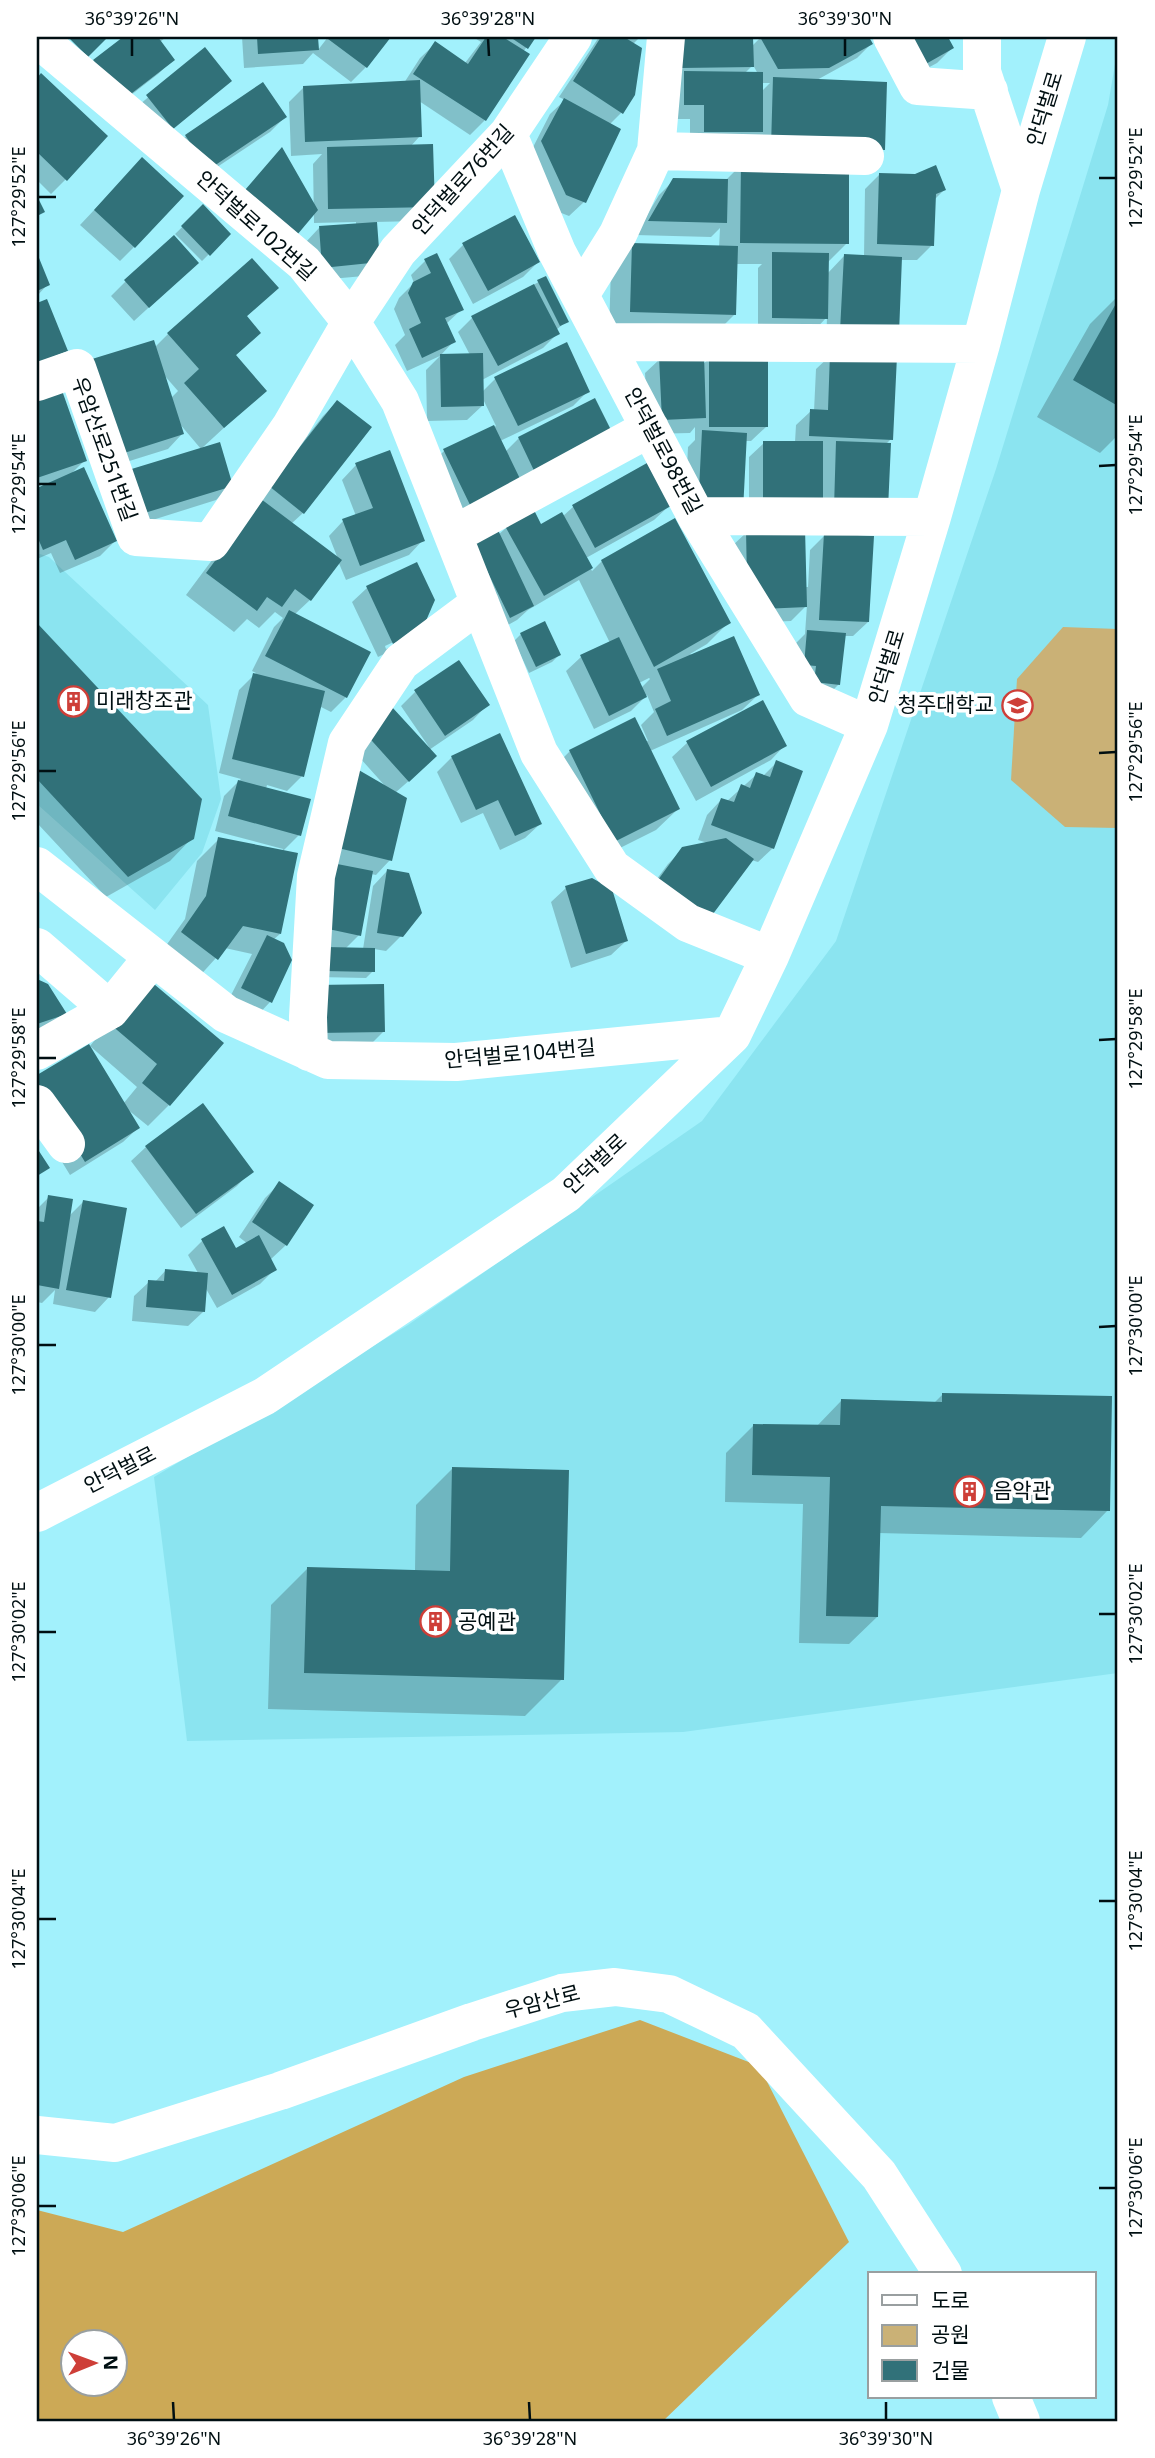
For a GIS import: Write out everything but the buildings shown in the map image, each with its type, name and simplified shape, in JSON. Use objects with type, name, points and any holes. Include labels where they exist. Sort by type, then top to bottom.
[{"type":"street","name":"안덕벌로76번길","points":[[211,542],[291,426],[351,322],[398,251],[508,134],[573,37]]},
{"type":"street","points":[[580,295],[618,234],[656,151],[666,37]]},
{"type":"street","points":[[892,37],[918,86],[989,91]]},
{"type":"street","points":[[982,37],[982,72],[1021,190]]},
{"type":"street","name":"안덕벌로","points":[[37,1513],[265,1396],[566,1194],[732,1034],[770,956],[869,725],[932,517],[1021,190],[1067,37]]},
{"type":"street","name":"안덕벌로102번길","points":[[37,38],[304,263],[351,322],[400,401],[539,753],[612,868],[688,923],[770,956]]},
{"type":"street","name":"안덕벌로98번길","points":[[508,134],[557,252],[696,516],[808,698],[869,725]]},
{"type":"street","points":[[656,151],[865,156]]},
{"type":"street","points":[[606,342],[981,344]]},
{"type":"street","name":"우암산로251번길","points":[[37,382],[77,368],[136,537],[211,542]]},
{"type":"street","points":[[453,535],[650,428]]},
{"type":"street","points":[[696,516],[932,517]]},
{"type":"street","points":[[309,1052],[308,1017],[316,876],[347,743],[401,662],[480,603]]},
{"type":"street","name":"안덕벌로104번길","points":[[37,866],[226,1014],[328,1060],[456,1062],[732,1034]]},
{"type":"street","points":[[37,947],[110,1010]]},
{"type":"street","points":[[37,1051],[110,1010],[153,957]]},
{"type":"street","points":[[37,1104],[66,1144]]},
{"type":"street","name":"우암산로","points":[[37,2135],[115,2143],[280,2091],[472,2022],[562,1993],[615,1987],[669,1994],[746,2031],[879,2175],[942,2272]]},
{"type":"street","points":[[1011,2398],[1021,2421]]},
{"type":"shaded area","name":"청주대학교","points":[[1118,47],[1118,1673],[683,1732],[187,1741],[154,1477],[408,1325],[702,1121],[836,941],[996,469],[1108,105]]},
{"type":"shaded area","points":[[37,553],[49,557],[208,705],[221,799],[202,853],[155,910],[37,804]]},
{"type":"shaded area","points":[[640,2020],[759,2066],[849,2242],[663,2421],[37,2421],[37,2210],[123,2232],[464,2077]]},
{"type":"green space","points":[[1063,627],[1118,629],[1118,828],[1065,827],[1011,780],[1017,679]]},
{"type":"place","name":"미래창조관","points":[[73,701]]},
{"type":"place","name":"청주대학교","points":[[1017,705]]},
{"type":"place","name":"음악관","points":[[970,1491]]},
{"type":"place","name":"공예관","points":[[435,1622]]}]
